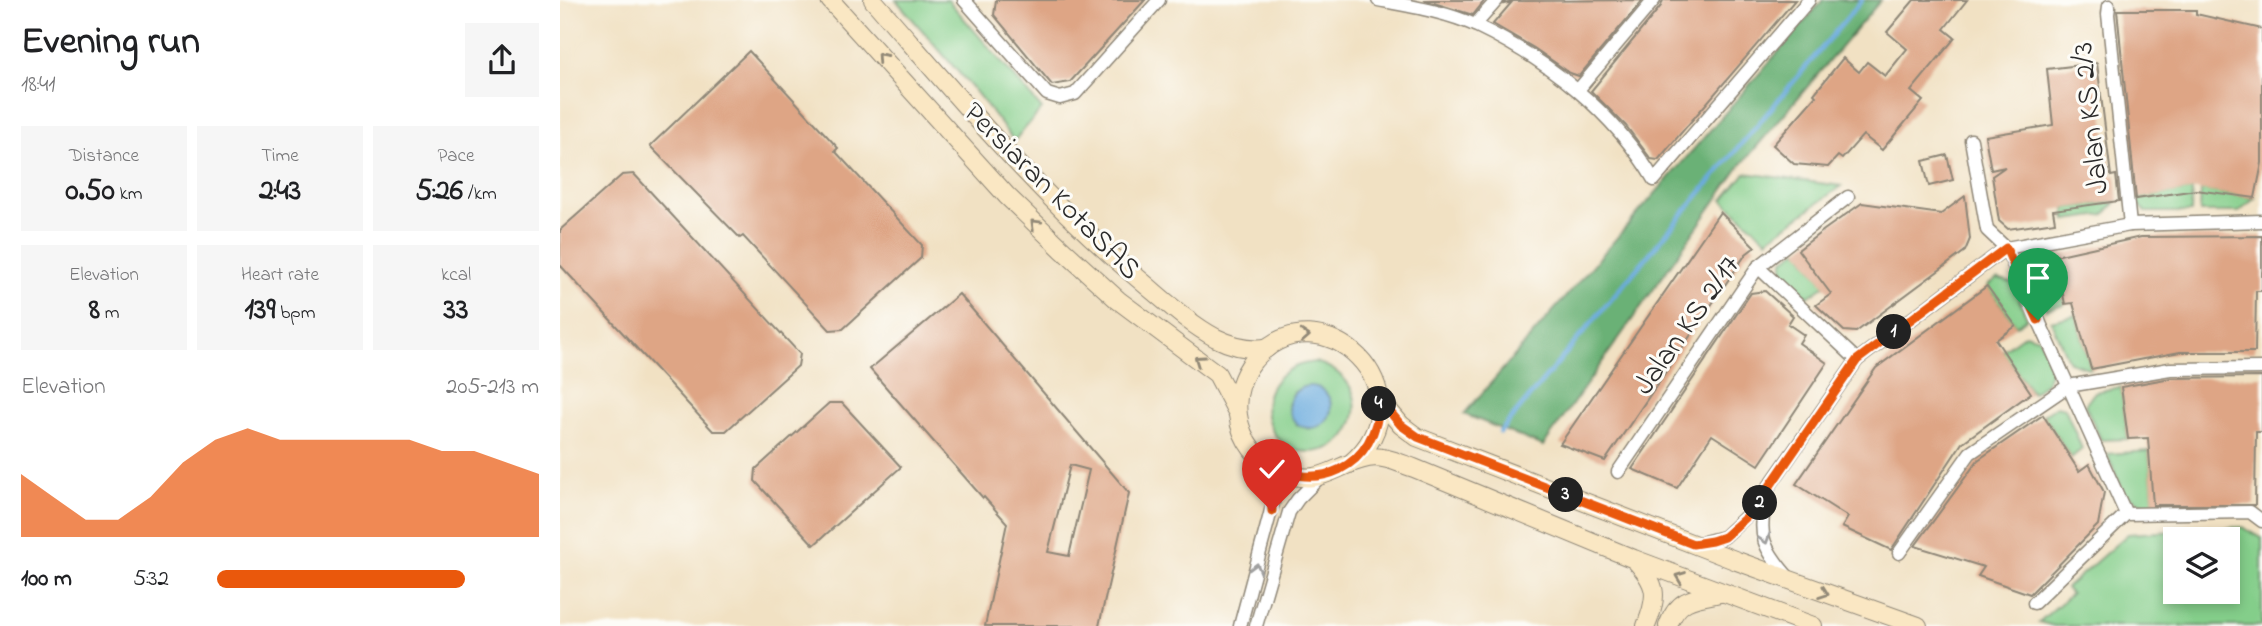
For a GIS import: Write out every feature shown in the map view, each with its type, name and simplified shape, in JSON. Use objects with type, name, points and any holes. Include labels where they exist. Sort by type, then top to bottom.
[{"type":"main road","name":"Persiaran KotaSAS","points":[[830,0],[1007,196],[1053,241],[1118,300],[1217,374],[1237,414],[1244,437],[1259,457],[1279,471],[1291,475],[1321,476],[1339,470],[1360,456],[1373,435],[1380,411],[1373,375],[1349,347],[1326,337],[1301,335],[1267,348],[1250,366],[1243,377],[1237,414]]},
{"type":"main road","name":"Persiaran KotaSAS","points":[[873,0],[1026,173],[1106,252],[1174,309],[1214,337],[1237,346],[1267,348]]},
{"type":"main road","name":"Persiaran KotaSAS","points":[[1379,399],[1401,425],[1418,437],[1693,544],[1918,626]]},
{"type":"main road","name":"Persiaran KotaSAS","points":[[1350,464],[1369,458],[1383,458],[1404,465],[1634,559],[1813,626]]},
{"type":"main road","points":[[1634,559],[1645,571],[1654,588],[1655,597],[1646,626]]},
{"type":"main road","points":[[1668,626],[1672,614],[1680,605],[1698,597],[1721,593]]},
{"type":"street","points":[[972,3],[1047,94],[1060,98],[1075,94],[1159,0]]},
{"type":"street","points":[[1378,0],[1475,25],[1527,54],[1578,89],[1618,130],[1654,180],[1809,0]]},
{"type":"street","points":[[1475,25],[1497,0]]},
{"type":"street","points":[[1578,89],[1654,0]]},
{"type":"street","name":"Jalan KS 2/3","points":[[2109,6],[2130,225]]},
{"type":"street","points":[[1971,140],[1987,230],[2006,248],[2126,514]]},
{"type":"street","name":"Jalan KS 2/17","points":[[1618,472],[1758,267],[1848,197]]},
{"type":"street","points":[[1693,544],[1724,537],[1752,512],[1857,360],[2006,248],[2130,225],[2262,222]]},
{"type":"street","points":[[1758,267],[1857,360]]},
{"type":"street","points":[[1899,553],[1970,453],[2067,386],[2170,369],[2262,368]]},
{"type":"street","points":[[1240,626],[1273,503],[1271,488],[1259,457]]},
{"type":"street","points":[[1256,626],[1289,512],[1321,476]]},
{"type":"street","points":[[1769,491],[1762,516],[1764,541],[1776,564],[1791,580]]},
{"type":"street","points":[[2034,603],[2126,514],[2250,512],[2262,521]]},
{"type":"green space","points":[[896,0],[948,0],[1042,109],[1014,141],[979,96]]},
{"type":"green space","points":[[1823,0],[1881,0],[1741,165],[1543,446],[1464,414]]},
{"type":"green space","points":[[1745,173],[1841,186],[1767,240],[1723,200]]},
{"type":"green space","points":[[2192,190],[2191,212],[2146,212],[2134,199]]},
{"type":"green space","points":[[2201,190],[2255,198],[2239,212],[2200,212]]},
{"type":"green space","points":[[2116,202],[2104,215],[2066,220],[2065,208]]},
{"type":"green space","points":[[1798,250],[1825,285],[1808,297],[1783,274],[1783,260]]},
{"type":"green space","points":[[2055,256],[2065,304],[2046,309],[2030,271],[2037,259]]},
{"type":"green space","points":[[1997,279],[2012,283],[2027,318],[2016,326],[1987,286]]},
{"type":"green space","points":[[2076,315],[2091,369],[2069,362],[2051,321]]},
{"type":"green space","points":[[2025,334],[2039,338],[2052,367],[2046,383],[2032,393],[2002,351]]},
{"type":"green space","points":[[1315,362],[1335,371],[1349,385],[1355,404],[1355,415],[1346,434],[1332,447],[1301,451],[1284,444],[1273,431],[1267,415],[1268,398],[1275,381],[1291,369]],"holes":[[[1321,389],[1331,407],[1327,420],[1309,429],[1296,424],[1288,405],[1294,392]]]},
{"type":"green space","points":[[2121,387],[2128,439],[2101,440],[2085,405],[2095,392]]},
{"type":"green space","points":[[2056,406],[2065,408],[2082,449],[2071,458],[2043,415]]},
{"type":"green space","points":[[2149,451],[2154,509],[2124,493],[2107,454]]},
{"type":"green space","points":[[2240,527],[2262,538],[2262,626],[2054,626],[2039,622],[2071,594],[2066,588],[2128,534],[2163,532],[2163,604],[2240,604]]},
{"type":"water","points":[[1310,386],[1325,392],[1331,407],[1325,422],[1310,428],[1295,422],[1289,407],[1295,392]]},
{"type":"building","points":[[996,0],[1145,0],[1070,82],[1052,85],[994,15]]},
{"type":"building","points":[[1424,0],[1485,0],[1473,15]]},
{"type":"building","points":[[1506,0],[1643,0],[1579,76],[1493,24],[1512,2],[1504,4]]},
{"type":"building","points":[[1663,0],[1795,0],[1658,160],[1651,159],[1626,126],[1591,91],[1661,6]]},
{"type":"building","points":[[1914,0],[1967,0],[1944,29],[1955,38],[1911,91],[1923,101],[1882,150],[1863,135],[1842,159],[1838,156],[1828,167],[1794,164],[1773,145],[1816,96],[1814,94],[1843,58],[1859,72],[1867,62],[1885,76],[1907,49],[1887,32]]},
{"type":"building","points":[[2117,10],[2196,10],[2196,14],[2262,29],[2262,163],[2255,198],[2196,190],[2136,199]]},
{"type":"building","points":[[749,51],[838,148],[835,151],[922,245],[921,258],[843,329],[830,330],[743,236],[740,238],[650,146]]},
{"type":"building","points":[[2097,63],[2111,176],[2116,175],[2119,201],[2053,210],[2055,222],[2008,229],[1999,221],[1992,176],[2005,167],[1991,170],[1985,136],[2053,125],[2047,69]]},
{"type":"building","points":[[1947,155],[1953,180],[1929,186],[1923,161]]},
{"type":"building","points":[[634,174],[800,354],[798,366],[726,431],[713,431],[560,265],[560,230],[622,175]]},
{"type":"building","points":[[1965,196],[1970,239],[1965,251],[1856,332],[1844,331],[1816,305],[1831,294],[1798,250],[1824,230],[1862,203],[1941,214]]},
{"type":"building","points":[[1720,212],[1755,247],[1746,254],[1605,461],[1560,444]]},
{"type":"building","points":[[2262,236],[2262,291],[2256,291],[2255,352],[2180,352],[2091,369],[2073,303],[2065,304],[2055,256],[2141,237]]},
{"type":"building","points":[[1987,286],[2016,326],[1996,340],[2031,393],[1962,443],[1891,550],[1842,527],[1848,517],[1796,484],[1876,368]]},
{"type":"building","points":[[1765,291],[1793,316],[1788,324],[1804,335],[1799,343],[1827,363],[1759,465],[1712,435],[1677,488],[1632,469],[1751,293]]},
{"type":"building","points":[[959,294],[1129,493],[1099,626],[985,626],[1007,523],[870,369]],"holes":[[[1070,465],[1089,470],[1069,556],[1048,552]]]},
{"type":"building","points":[[2262,377],[2262,432],[2256,432],[2255,505],[2153,505],[2148,438],[2128,439],[2121,387],[2171,378]]},
{"type":"building","points":[[829,403],[842,403],[901,467],[814,545],[755,481],[756,469]]},
{"type":"building","points":[[2043,415],[2079,471],[2089,464],[2104,492],[2098,525],[2030,594],[1978,576],[1984,567],[1915,546],[1978,460]]},
{"type":"waterway","points":[[1500,432],[1862,0]]},
{"type":"route","points":[[1272,511],[1273,495],[1259,457],[1279,471],[1303,477],[1315,477],[1339,470],[1360,456],[1367,446],[1377,423],[1379,399],[1408,432],[1418,437],[1693,544],[1712,541],[1724,537],[1760,503],[1857,360],[2006,248],[2038,320]]}]
